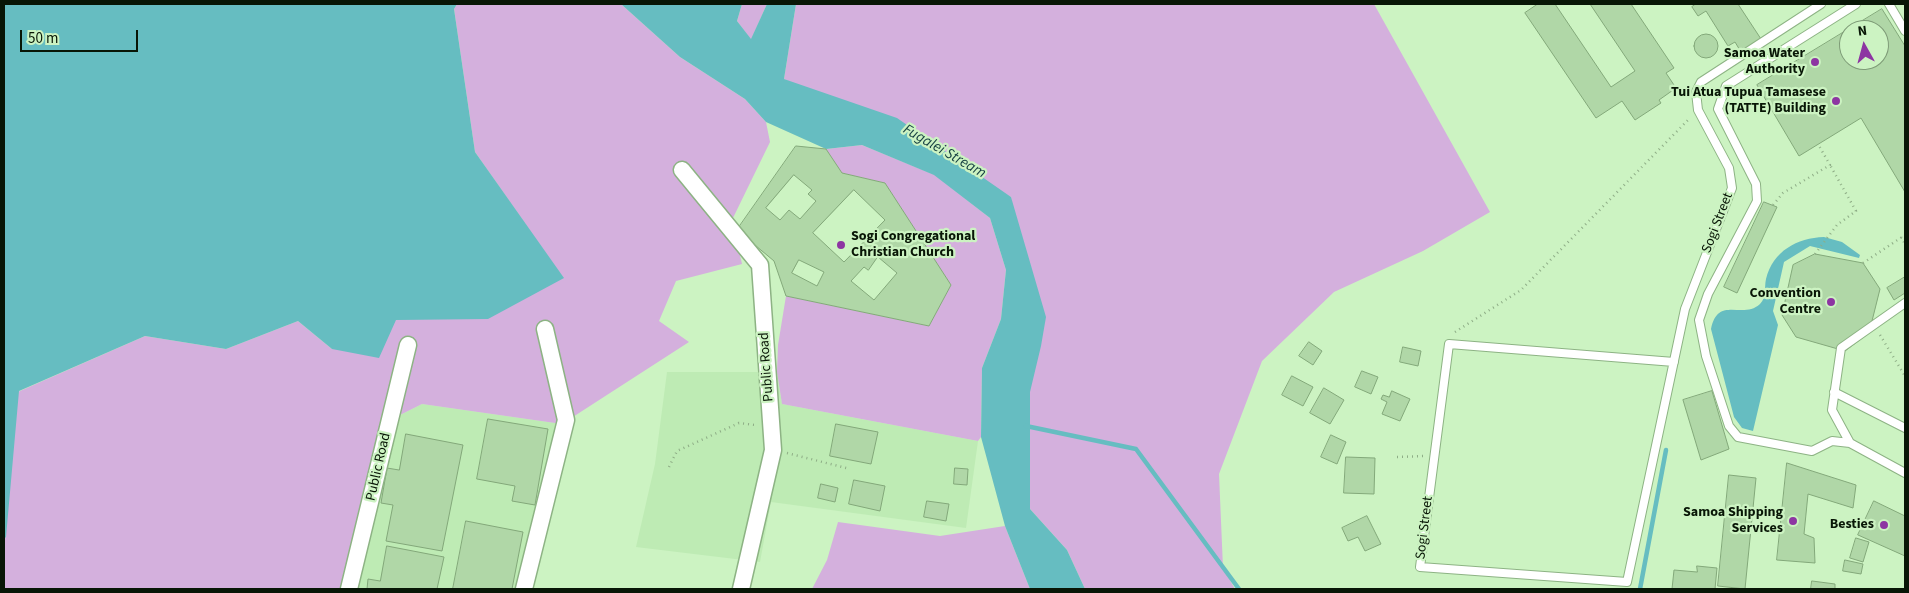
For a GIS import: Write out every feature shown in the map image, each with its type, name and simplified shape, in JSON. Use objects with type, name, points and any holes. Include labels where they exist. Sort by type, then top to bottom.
[{"type":"street","name":"Public Road","points":[[682,170],[760,265],[773,450],[741,589]]},
{"type":"street","points":[[524,589],[566,420],[545,329]]},
{"type":"street","name":"Public Road","points":[[350,589],[408,345]]},
{"type":"lane","points":[[1698,110],[1696,92],[1701,82],[1821,4]]},
{"type":"lane","points":[[1856,4],[1726,86],[1718,109],[1756,184],[1757,201],[1708,294],[1699,320],[1706,356],[1721,404],[1729,426],[1738,437],[1812,451],[1832,441],[1850,443],[1905,473]]},
{"type":"lane","points":[[1889,4],[1905,31]]},
{"type":"lane","name":"Sogi Street","points":[[1674,362],[1449,344],[1420,567],[1626,582],[1674,362],[1685,309],[1732,188],[1729,168],[1698,110]]},
{"type":"lane","points":[[1850,443],[1832,410],[1841,348],[1905,304]]},
{"type":"lane","points":[[1834,392],[1905,428]]},
{"type":"path","points":[[1454,333],[1521,290],[1660,151],[1698,110]]},
{"type":"path","points":[[1816,254],[1837,225],[1856,211],[1818,144]]},
{"type":"path","points":[[1773,205],[1783,193],[1830,165]]},
{"type":"path","points":[[1863,264],[1905,234]]},
{"type":"path","points":[[1901,237],[1905,244]]},
{"type":"path","points":[[1874,326],[1905,376]]},
{"type":"path","points":[[670,467],[677,451],[716,432],[739,423],[771,426]]},
{"type":"path","points":[[773,450],[850,469]]},
{"type":"path","points":[[1397,457],[1423,458],[1428,452]]},
{"type":"shaded area","points":[[457,4],[621,4],[680,57],[745,99],[766,122],[770,142],[732,220],[742,264],[676,281],[659,321],[689,342],[562,424],[422,404],[396,417],[354,589],[4,589],[4,398],[145,336],[226,349],[298,321],[332,349],[396,320],[563,278],[475,152],[454,9]]},
{"type":"shaded area","points":[[742,4],[767,4],[751,40],[737,21]]},
{"type":"shaded area","points":[[796,4],[1374,4],[1490,212],[1423,251],[1334,292],[1262,361],[1219,474],[1223,568],[1235,589],[1085,589],[1067,550],[1030,509],[1030,392],[1011,197],[784,79]]},
{"type":"shaded area","points":[[862,145],[935,175],[990,218],[1006,270],[1001,319],[982,368],[981,437],[978,441],[782,404],[777,372],[778,345],[786,296],[929,326],[951,285],[885,183],[842,173],[826,149]]},
{"type":"shaded area","points":[[667,372],[777,372],[782,404],[978,441],[966,528],[771,502],[760,562],[636,547],[655,464]]},
{"type":"shaded area","points":[[422,404],[562,424],[520,589],[354,589],[396,417]]},
{"type":"shaded area","points":[[838,522],[940,536],[1005,526],[1030,589],[812,589],[827,560]]},
{"type":"water","points":[[4,4],[457,4],[454,9],[475,152],[564,278],[488,319],[396,320],[379,358],[332,349],[298,321],[226,349],[145,336],[19,391],[6,537],[4,539]]},
{"type":"water","name":"Fugalei Stream","points":[[621,4],[742,4],[737,21],[751,39],[767,4],[796,4],[784,79],[897,118],[1011,197],[1046,317],[1030,392],[1030,509],[1067,550],[1085,589],[1030,589],[1005,526],[981,437],[982,368],[1001,319],[1006,270],[990,218],[934,175],[862,145],[826,149],[766,122],[745,99],[680,57]]},
{"type":"water","points":[[1824,237],[1842,242],[1860,255],[1859,258],[1810,246],[1784,262],[1773,311],[1778,325],[1753,431],[1742,428],[1734,417],[1711,329],[1714,319],[1725,310],[1746,310],[1760,304],[1764,295],[1769,269],[1780,254],[1796,243]]},
{"type":"building","points":[[1538,4],[1555,4],[1611,87],[1635,71],[1590,4],[1631,4],[1674,68],[1666,73],[1676,88],[1659,100],[1661,103],[1635,120],[1622,101],[1596,118],[1525,13]]},
{"type":"building","points":[[1696,4],[1738,4],[1761,39],[1741,52],[1735,42],[1728,46],[1706,11],[1698,16],[1692,7]]},
{"type":"building","name":"Tui Atua Tupua Tamasese (TATTE) Building","points":[[1882,9],[1889,20],[1864,20]]},
{"type":"building","name":"Tui Atua Tupua Tamasese (TATTE) Building","points":[[1889,20],[1905,46],[1905,192],[1861,118],[1799,156],[1757,85],[1839,35],[1839,70],[1889,70]]},
{"type":"building","points":[[1706,34],[1714,38],[1718,46],[1714,54],[1706,58],[1698,54],[1694,46],[1698,38]]},
{"type":"building","name":"Sogi Congregational Christian Church","points":[[796,146],[826,149],[842,173],[885,183],[951,285],[929,326],[786,296],[774,261],[737,230]]},
{"type":"building","points":[[794,175],[812,190],[808,194],[816,201],[800,219],[789,210],[780,220],[766,208]]},
{"type":"building","points":[[854,190],[885,220],[844,262],[813,233]]},
{"type":"building","points":[[1764,202],[1777,207],[1737,293],[1724,287]]},
{"type":"building","name":"Convention Centre","points":[[1815,254],[1863,263],[1880,289],[1869,333],[1845,351],[1796,337],[1782,315],[1793,265]]},
{"type":"building","points":[[878,257],[897,273],[874,300],[851,281],[864,267],[868,270]]},
{"type":"building","points":[[799,260],[824,272],[817,286],[792,273]]},
{"type":"building","points":[[1905,277],[1905,293],[1894,300],[1887,288]]},
{"type":"building","points":[[1309,342],[1322,351],[1313,365],[1299,356]]},
{"type":"building","points":[[1403,347],[1421,351],[1418,366],[1400,362]]},
{"type":"building","points":[[1362,371],[1378,377],[1371,394],[1355,387]]},
{"type":"building","points":[[1292,376],[1313,387],[1303,406],[1282,395]]},
{"type":"building","points":[[1324,388],[1344,400],[1330,424],[1310,413]]},
{"type":"building","points":[[1392,391],[1410,399],[1400,421],[1382,414],[1387,402],[1381,399],[1383,395],[1389,397]]},
{"type":"building","points":[[1712,391],[1729,449],[1701,460],[1683,400]]},
{"type":"building","points":[[488,419],[548,429],[535,505],[512,501],[515,486],[477,479]]},
{"type":"building","points":[[836,424],[878,432],[871,464],[830,456]]},
{"type":"building","points":[[406,434],[463,445],[442,551],[386,541],[393,505],[381,503],[387,468],[399,470]]},
{"type":"building","points":[[1331,435],[1346,442],[1337,464],[1321,457]]},
{"type":"building","points":[[1346,457],[1375,458],[1374,494],[1344,493]]},
{"type":"building","name":"Samoa Shipping Services","points":[[1787,463],[1856,485],[1853,508],[1808,494],[1804,534],[1814,538],[1815,563],[1777,560]]},
{"type":"building","points":[[955,468],[968,469],[967,485],[954,484]]},
{"type":"building","points":[[1729,475],[1756,478],[1745,589],[1718,586]]},
{"type":"building","points":[[854,480],[885,486],[880,511],[849,504]]},
{"type":"building","points":[[821,484],[838,488],[835,502],[818,498]]},
{"type":"building","points":[[927,501],[949,504],[946,521],[924,517]]},
{"type":"building","name":"Besties","points":[[1874,501],[1905,516],[1905,556],[1858,535]]},
{"type":"building","points":[[1367,516],[1381,544],[1365,551],[1358,537],[1348,541],[1342,528]]},
{"type":"building","points":[[466,521],[523,532],[512,589],[453,589]]},
{"type":"building","points":[[1856,538],[1869,542],[1863,562],[1850,558]]},
{"type":"building","points":[[387,546],[444,557],[437,589],[367,589],[368,579],[380,581]]},
{"type":"building","points":[[1845,560],[1863,564],[1861,574],[1843,571]]},
{"type":"building","points":[[1697,566],[1717,568],[1715,589],[1672,589],[1674,570],[1697,572]]},
{"type":"building","points":[[1812,581],[1835,584],[1835,589],[1811,589]]},
{"type":"waterway","points":[[1026,426],[1136,449],[1239,589]]},
{"type":"waterway","points":[[1640,589],[1666,450]]},
{"type":"place","name":"Samoa Water Authority","points":[[1815,62]]},
{"type":"place","name":"Tui Atua Tupua Tamasese (TATTE) Building","points":[[1836,101]]},
{"type":"place","name":"Sogi Congregational Christian Church","points":[[841,245]]},
{"type":"place","name":"Convention Centre","points":[[1831,302]]},
{"type":"place","name":"Samoa Shipping Services","points":[[1793,521]]},
{"type":"place","name":"Besties","points":[[1884,525]]}]
